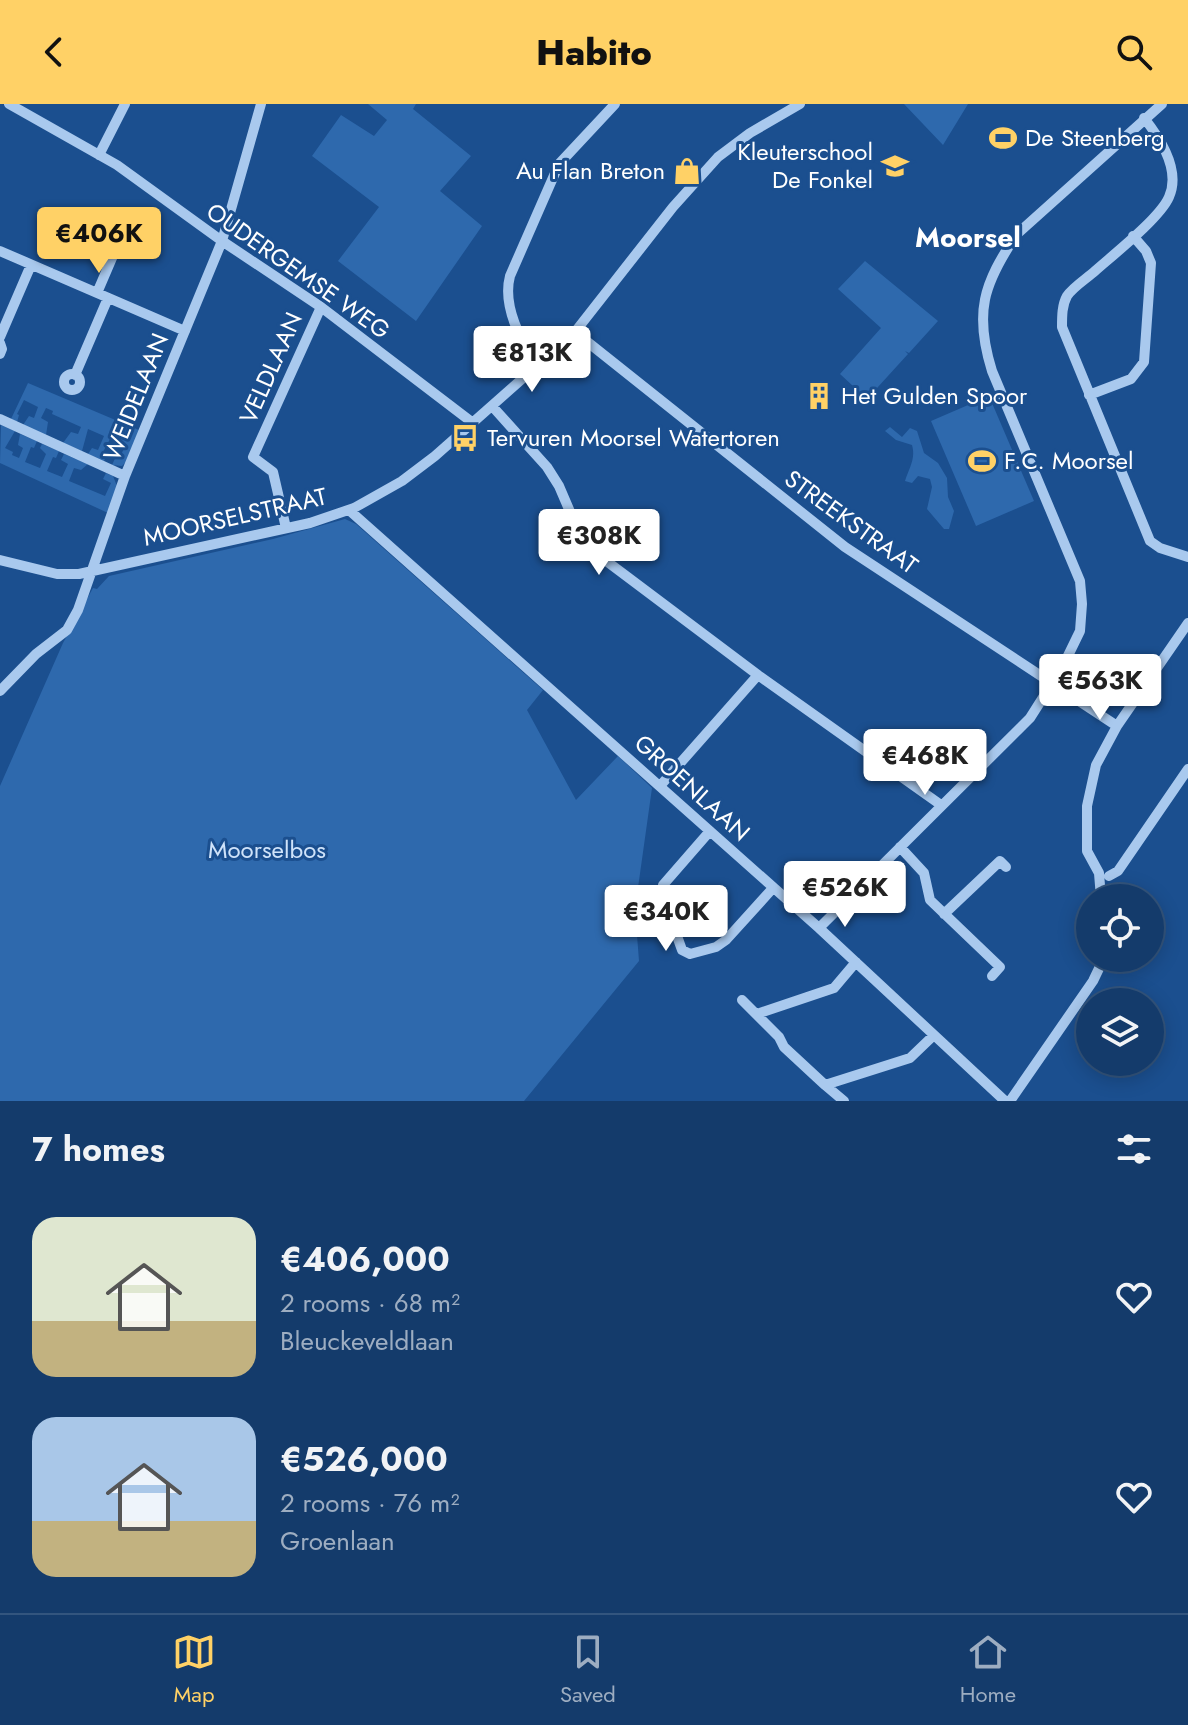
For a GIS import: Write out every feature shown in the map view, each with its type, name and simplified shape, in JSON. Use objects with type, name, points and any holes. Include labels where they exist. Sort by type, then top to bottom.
[{"type":"street","name":"OUDERGEMSE WEG","points":[[9,104],[99,155],[321,307],[473,423]]},
{"type":"street","points":[[99,155],[125,104]]},
{"type":"street","name":"WEIDELAAN","points":[[0,691],[36,654],[69,627],[93,571],[125,476],[222,241],[261,104]]},
{"type":"street","points":[[538,366],[510,308],[507,293],[510,276],[559,164],[615,104]]},
{"type":"street","name":"MOORSELSTRAAT","points":[[0,560],[57,574],[93,571],[286,528],[349,510],[411,474],[538,366],[575,332],[706,169],[739,140],[800,104]]},
{"type":"street","points":[[819,928],[1030,718],[1080,631],[1080,581],[992,371],[981,320],[987,285],[1000,258],[1017,234],[1147,111],[1162,104]]},
{"type":"street","points":[[1147,111],[1170,161],[1172,179],[1169,197],[1133,236],[1068,296],[1062,310],[1062,327],[1150,541],[1160,548],[1188,557]]},
{"type":"street","points":[[1089,395],[1131,379],[1144,362],[1151,263],[1146,251],[1133,236]]},
{"type":"street","points":[[0,251],[185,331]]},
{"type":"street","points":[[97,293],[115,251]]},
{"type":"street","points":[[0,337],[31,265]]},
{"type":"street","points":[[75,375],[108,298]]},
{"type":"street","name":"VELDLAAN","points":[[286,528],[273,472],[253,457],[321,307]]},
{"type":"street","name":"STREEKSTRAAT","points":[[575,332],[845,547],[1117,726]]},
{"type":"street","points":[[0,343],[0,354]]},
{"type":"street","points":[[492,406],[547,467],[577,528],[597,554],[758,675],[941,805]]},
{"type":"street","points":[[0,419],[125,476]]},
{"type":"street","name":"GROENLAAN","points":[[349,510],[819,928],[1008,1101]]},
{"type":"street","points":[[1103,884],[1104,874],[1087,851],[1087,806],[1096,765],[1117,726],[1188,623]]},
{"type":"street","points":[[660,786],[758,675]]},
{"type":"street","points":[[1104,874],[1118,871],[1188,769]]},
{"type":"street","points":[[710,831],[663,885],[662,894],[682,950],[690,954],[716,947],[773,888]]},
{"type":"street","points":[[900,847],[924,873],[927,896],[1000,967],[992,976]]},
{"type":"street","points":[[944,914],[1000,861],[1006,867]]},
{"type":"street","points":[[757,1014],[834,988],[856,962]]},
{"type":"street","points":[[1008,1101],[1097,972]]},
{"type":"street","points":[[742,1000],[779,1037],[784,1047],[844,1101]]},
{"type":"street","points":[[825,1085],[910,1058],[934,1035]]},
{"type":"green space","points":[[368,104],[416,104],[413,109],[471,156],[440,191],[482,226],[416,321],[338,261],[379,207],[312,156],[341,115],[374,136],[387,120]]},
{"type":"green space","points":[[904,104],[968,104],[943,145]]},
{"type":"green space","points":[[865,261],[938,321],[909,353],[905,351],[908,354],[867,399],[840,374],[881,328],[838,289]]},
{"type":"green space","points":[[28,383],[139,430],[126,462],[122,466],[112,465],[125,446],[110,439],[103,452],[107,454],[104,461],[88,454],[92,448],[98,450],[104,436],[88,429],[82,451],[63,443],[71,432],[78,434],[81,427],[52,414],[53,411],[46,408],[41,418],[48,422],[46,435],[23,425],[29,416],[34,418],[38,407],[24,400],[17,414],[17,422],[11,419]]},
{"type":"green space","name":"F.C. Moorsel","points":[[989,396],[1034,501],[976,526],[931,421]]},
{"type":"green space","points":[[1,425],[15,431],[5,448],[13,452],[12,455],[19,458],[23,448],[18,445],[20,434],[37,441],[25,462],[40,468],[46,454],[40,448],[42,444],[59,451],[47,471],[62,477],[68,464],[61,460],[64,454],[88,464],[81,470],[74,468],[69,481],[105,496],[111,483],[103,479],[106,473],[113,476],[117,486],[108,513],[0,463]]},
{"type":"green space","points":[[890,427],[902,437],[910,428],[917,431],[924,453],[938,463],[947,478],[948,497],[954,511],[949,529],[944,529],[927,509],[932,487],[930,479],[918,476],[912,483],[905,481],[913,459],[912,445],[896,440],[885,431]]},
{"type":"green space","name":"Moorselbos","points":[[345,519],[356,524],[543,690],[527,710],[576,800],[618,756],[652,788],[635,909],[639,961],[524,1101],[0,1101],[0,786],[63,643],[93,588],[97,589],[109,576],[273,539]]},
{"type":"place","name":"De Steenberg","points":[[1003,138]]},
{"type":"place","name":"Kleuterschool De Fonkel","points":[[895,166]]},
{"type":"place","name":"Au Flan Breton","points":[[687,171]]},
{"type":"place","name":"Het Gulden Spoor","points":[[819,396]]},
{"type":"place","name":"Tervuren Moorsel Watertoren","points":[[465,438]]},
{"type":"place","name":"F.C. Moorsel","points":[[982,461]]},
{"type":"district","name":"Moorsel","points":[[968,237]]}]
